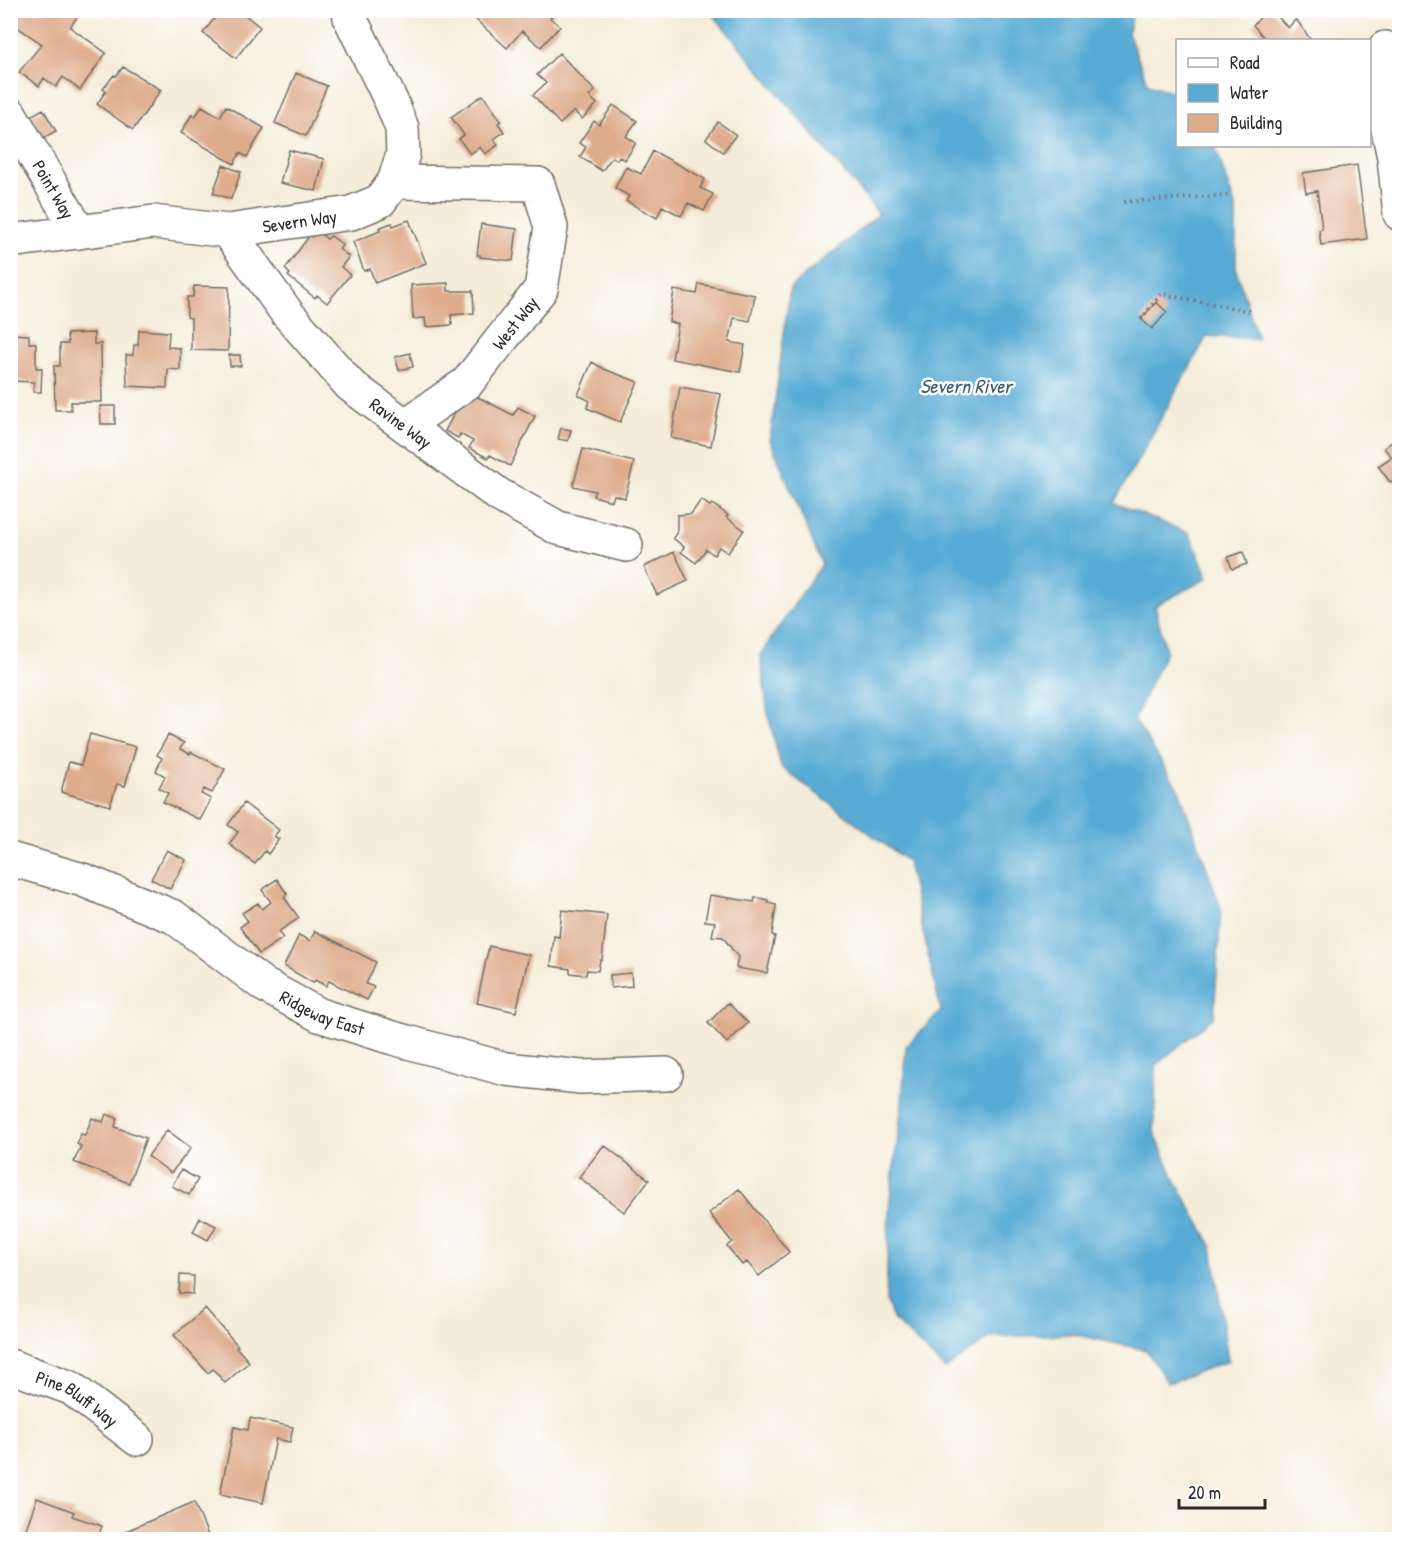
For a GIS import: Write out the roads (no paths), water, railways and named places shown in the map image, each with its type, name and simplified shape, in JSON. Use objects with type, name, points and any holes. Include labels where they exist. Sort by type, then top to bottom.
[{"type":"street","name":"Severn Way","points":[[10,241],[153,222],[228,231],[351,213],[380,201],[394,182],[403,154],[402,128],[350,18],[349,10]]},
{"type":"street","points":[[1400,53],[1385,48],[1375,71],[1394,157],[1400,214]]},
{"type":"street","name":"Point Way","points":[[10,114],[79,232]]},
{"type":"street","name":"West Way","points":[[394,182],[538,184],[550,226],[541,289],[467,383],[406,424]]},
{"type":"street","name":"Ravine Way","points":[[228,231],[287,313],[350,385],[406,424],[499,495],[558,528],[626,545]]},
{"type":"street","name":"Ridgeway East","points":[[10,859],[83,880],[174,917],[264,985],[319,1015],[506,1069],[581,1077],[666,1074]]},
{"type":"street","name":"Pine Bluff Way","points":[[10,1366],[71,1388],[137,1439]]},
{"type":"water","name":"Severn River","points":[[710,11],[1133,11],[1128,33],[1148,84],[1176,93],[1176,147],[1215,147],[1236,209],[1236,270],[1258,339],[1207,336],[1114,503],[1189,533],[1208,578],[1155,606],[1166,651],[1134,719],[1179,790],[1221,908],[1214,1017],[1156,1065],[1154,1132],[1173,1176],[1212,1246],[1228,1361],[1168,1383],[1146,1350],[1073,1334],[991,1337],[945,1369],[893,1319],[886,1300],[889,1207],[902,1103],[906,1046],[941,1011],[907,861],[781,767],[768,714],[760,655],[822,564],[770,440],[790,288],[879,214]]}]
